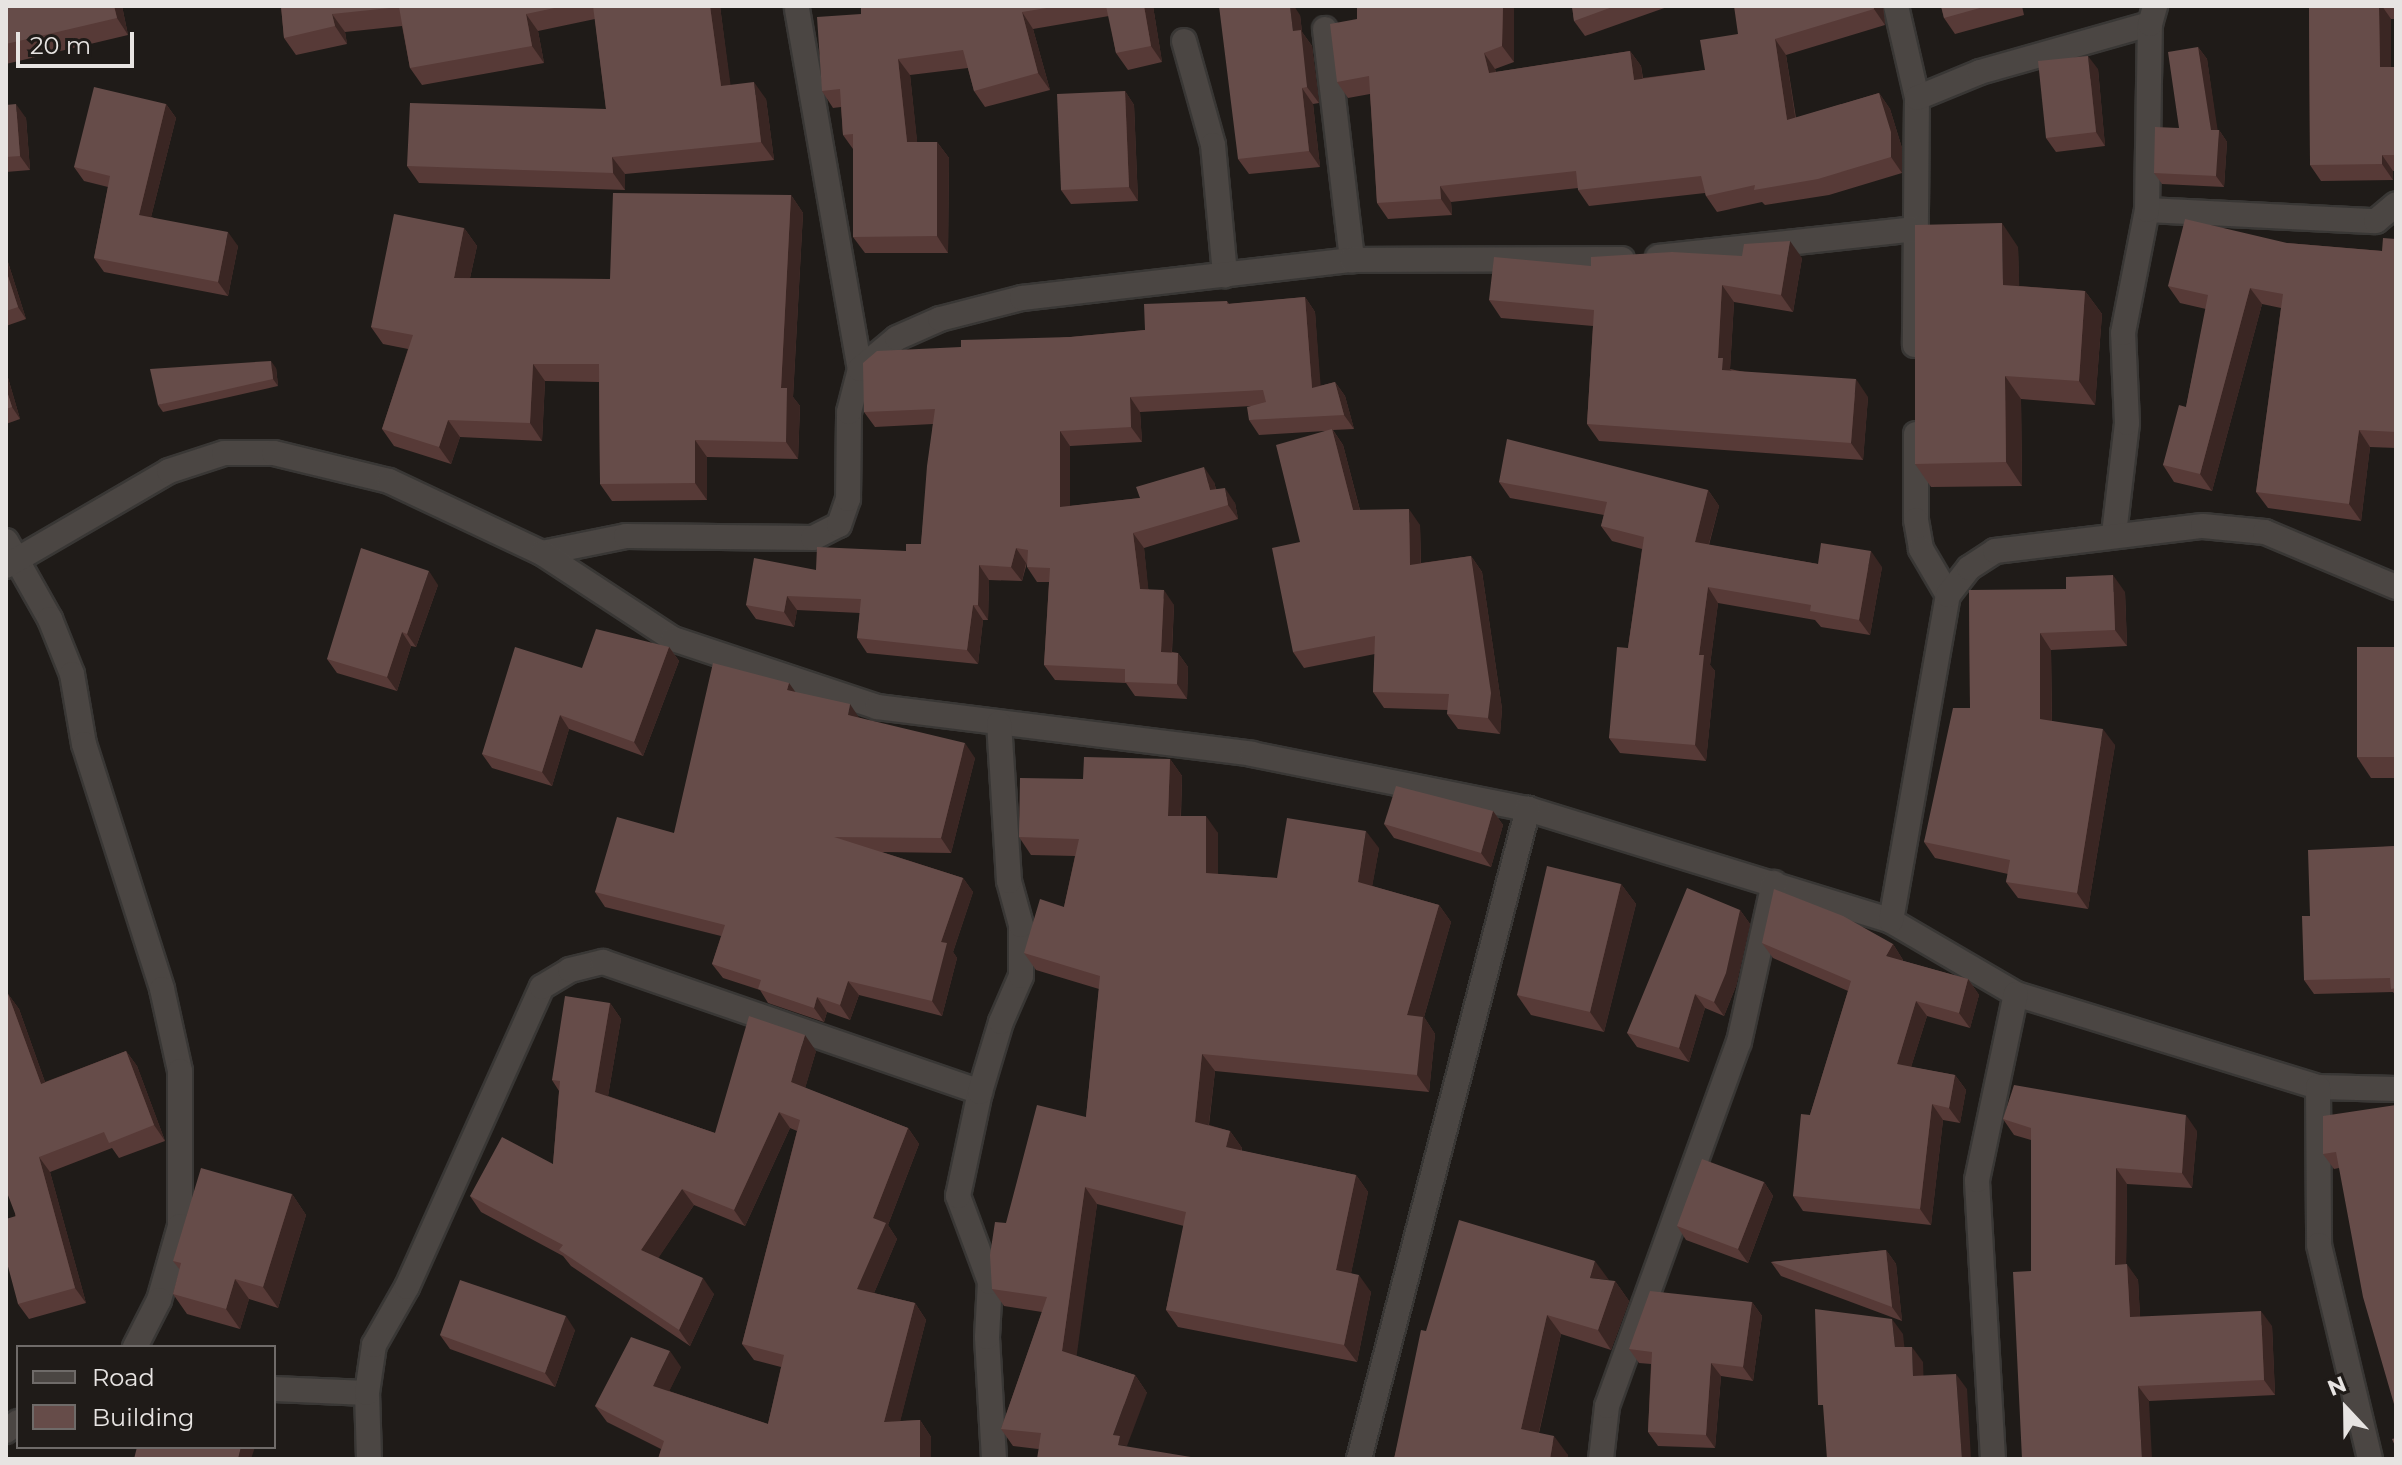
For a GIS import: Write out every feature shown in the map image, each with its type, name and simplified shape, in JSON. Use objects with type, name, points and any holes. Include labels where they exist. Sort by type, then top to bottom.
[{"type":"street","points":[[1896,6],[1917,98],[1915,367]]},
{"type":"street","points":[[542,553],[626,536],[813,538],[839,525],[848,499],[849,412],[860,369],[797,9]]},
{"type":"street","points":[[1917,98],[1980,72],[2152,15],[2147,210],[2123,333],[2127,423],[2114,534]]},
{"type":"street","points":[[1325,29],[1352,260]]},
{"type":"street","points":[[1184,41],[1213,145],[1225,275]]},
{"type":"street","points":[[2147,210],[2376,221],[2396,204]]},
{"type":"street","points":[[860,369],[897,338],[954,315],[1022,298],[1352,260],[1640,259],[1915,229]]},
{"type":"street","points":[[1916,413],[1916,520],[1921,549],[1948,595]]},
{"type":"street","points":[[136,1345],[159,1300],[180,1226],[180,1071],[162,989],[84,744],[72,674],[50,619],[10,555],[169,471],[224,453],[274,453],[389,481],[542,553],[673,639],[877,707],[1252,754],[1528,809],[1891,921],[2016,994],[2318,1087],[2396,1089]]},
{"type":"street","points":[[1891,921],[1948,595],[1969,568],[1995,551],[2114,534],[2203,526],[2265,532],[2396,587]]},
{"type":"street","points":[[1921,549],[1969,568]]},
{"type":"street","points":[[994,1459],[987,1337],[990,1282],[958,1196],[980,1092],[1001,1022],[1021,976],[1021,925],[1009,881],[999,723]]},
{"type":"street","points":[[1359,1459],[1528,809]]},
{"type":"street","points":[[1601,1459],[1607,1406],[1739,1042],[1774,883]]},
{"type":"street","points":[[369,1459],[367,1393],[374,1345],[407,1287],[542,987],[570,970],[603,962],[980,1092]]},
{"type":"street","points":[[1993,1459],[1977,1180],[2016,994]]},
{"type":"street","points":[[2318,1087],[2319,1245],[2370,1459]]},
{"type":"street","points":[[276,1389],[367,1393]]},
{"type":"building","points":[[6,6],[114,6],[117,18],[6,44]]},
{"type":"building","points":[[281,6],[564,6],[526,14],[532,46],[410,68],[399,7],[332,14],[335,26],[284,38]]},
{"type":"building","points":[[593,6],[710,6],[721,86],[754,82],[761,142],[612,157],[613,173],[407,166],[410,103],[606,109]]},
{"type":"building","points":[[861,6],[1059,6],[1022,12],[1038,73],[974,91],[963,50],[898,59],[907,142],[937,142],[937,236],[853,237],[853,134],[843,135],[840,89],[822,91],[817,17],[861,14]]},
{"type":"building","points":[[1106,6],[1144,6],[1151,46],[1116,53]]},
{"type":"building","points":[[1219,6],[1290,6],[1293,31],[1301,30],[1307,87],[1302,88],[1309,151],[1238,159]]},
{"type":"building","points":[[1357,6],[1503,6],[1502,46],[1484,53],[1489,73],[1630,51],[1634,80],[1705,70],[1700,40],[1738,34],[1734,6],[1873,6],[1874,9],[1775,39],[1787,120],[1879,93],[1891,132],[1891,157],[1818,179],[1754,190],[1755,185],[1706,196],[1701,176],[1578,190],[1576,171],[1440,186],[1441,199],[1377,203],[1369,76],[1337,82],[1330,24],[1357,19]]},
{"type":"building","points":[[1572,6],[1615,6],[1574,21]]},
{"type":"building","points":[[1941,6],[1987,6],[1944,18]]},
{"type":"building","points":[[2309,6],[2379,6],[2380,67],[2396,67],[2396,155],[2382,155],[2382,164],[2310,165]]},
{"type":"building","points":[[2198,47],[2211,130],[2219,130],[2216,176],[2154,173],[2155,127],[2179,128],[2168,52]]},
{"type":"building","points":[[2088,56],[2096,132],[2046,138],[2038,61]]},
{"type":"building","points":[[94,87],[166,104],[139,215],[228,232],[218,282],[94,258],[110,176],[74,167]]},
{"type":"building","points":[[1125,91],[1129,187],[1061,190],[1057,94]]},
{"type":"building","points":[[16,104],[20,156],[6,157],[6,105]]},
{"type":"building","points":[[613,193],[791,195],[781,388],[787,388],[786,442],[695,440],[695,483],[600,484],[599,364],[533,364],[530,423],[448,420],[439,447],[382,429],[413,335],[371,327],[394,214],[464,228],[454,278],[610,279]]},
{"type":"building","points":[[2185,219],[2287,243],[2382,251],[2383,238],[2396,239],[2396,432],[2359,430],[2349,504],[2256,492],[2283,294],[2250,288],[2200,474],[2163,465],[2179,405],[2186,407],[2208,295],[2168,286]]},
{"type":"building","points":[[2002,223],[2003,285],[2085,291],[2079,381],[2005,376],[2006,462],[1915,464],[1915,225]]},
{"type":"building","points":[[1790,241],[1781,295],[1722,285],[1718,358],[1723,358],[1722,370],[1856,379],[1851,443],[1587,424],[1594,310],[1489,300],[1494,257],[1591,266],[1591,257],[1672,252],[1742,256],[1744,244]]},
{"type":"building","points":[[6,270],[18,307],[6,311]]},
{"type":"building","points":[[1305,297],[1312,388],[1335,382],[1344,415],[1249,420],[1247,407],[1266,402],[1263,390],[1130,397],[1131,427],[1060,431],[1060,507],[1140,498],[1136,487],[1204,467],[1210,490],[1225,488],[1228,505],[1133,533],[1140,589],[1164,590],[1161,652],[1178,653],[1177,684],[1125,682],[1125,669],[1044,665],[1050,568],[1027,567],[1028,550],[1016,548],[1011,567],[979,565],[978,605],[973,605],[967,650],[857,638],[861,599],[787,596],[784,612],[746,605],[754,558],[816,570],[817,547],[906,551],[906,544],[921,544],[935,409],[864,412],[863,363],[877,351],[961,347],[961,340],[1071,337],[1145,330],[1144,304],[1227,301],[1227,304]]},
{"type":"building","points":[[271,361],[273,379],[158,405],[150,369]]},
{"type":"building","points":[[6,388],[12,407],[6,409]]},
{"type":"building","points":[[1332,429],[1353,510],[1409,509],[1410,565],[1471,556],[1491,693],[1488,718],[1447,714],[1449,694],[1373,692],[1375,636],[1293,652],[1272,548],[1300,542],[1276,445]]},
{"type":"building","points":[[1507,439],[1708,490],[1695,542],[1818,564],[1821,543],[1871,551],[1859,620],[1810,611],[1811,605],[1708,587],[1699,655],[1704,655],[1695,745],[1609,738],[1617,647],[1628,648],[1644,537],[1601,526],[1607,502],[1499,482]]},
{"type":"building","points":[[361,548],[429,571],[407,634],[402,632],[387,677],[327,659]]},
{"type":"building","points":[[2113,575],[2115,630],[2040,633],[2040,719],[2103,729],[2077,893],[2006,882],[2010,860],[1924,842],[1953,708],[1970,708],[1969,590],[2066,589],[2066,577]]},
{"type":"building","points":[[596,629],[669,647],[634,742],[560,715],[542,772],[482,754],[515,647],[582,668]]},
{"type":"building","points":[[2357,647],[2396,647],[2396,757],[2357,757]]},
{"type":"building","points":[[713,663],[789,683],[787,690],[850,704],[848,715],[965,743],[941,838],[834,837],[963,878],[941,942],[947,943],[932,1001],[848,981],[840,1005],[817,997],[814,1008],[758,989],[761,980],[712,964],[725,925],[595,892],[617,817],[674,833]]},
{"type":"building","points":[[1084,757],[1170,759],[1168,816],[1206,816],[1206,873],[1277,878],[1287,818],[1366,831],[1358,882],[1439,905],[1407,1015],[1423,1017],[1417,1075],[1202,1054],[1195,1122],[1230,1131],[1226,1147],[1356,1175],[1336,1270],[1359,1275],[1344,1345],[1166,1310],[1186,1212],[1085,1187],[1062,1351],[1135,1375],[1113,1435],[1120,1436],[1118,1445],[1203,1459],[1037,1459],[1041,1433],[1001,1429],[1047,1297],[992,1289],[990,1255],[995,1222],[1006,1223],[1037,1105],[1086,1117],[1100,976],[1024,953],[1040,899],[1064,907],[1079,839],[1019,837],[1020,778],[1083,779]]},
{"type":"building","points":[[1396,786],[1493,811],[1481,853],[1384,824]]},
{"type":"building","points":[[2396,846],[2396,988],[2391,989],[2390,978],[2304,980],[2302,916],[2310,916],[2308,850]]},
{"type":"building","points":[[1547,866],[1621,884],[1590,1012],[1517,995]]},
{"type":"building","points":[[1687,888],[1740,910],[1726,973],[1714,1002],[1695,994],[1679,1048],[1627,1033]]},
{"type":"building","points":[[1774,889],[1843,916],[1893,944],[1886,956],[1968,979],[1959,1013],[1916,1001],[1897,1064],[1955,1075],[1949,1108],[1932,1104],[1920,1209],[1793,1196],[1801,1114],[1810,1115],[1851,981],[1762,943]]},
{"type":"building","points":[[8,994],[41,1084],[126,1051],[154,1125],[109,1143],[104,1132],[39,1157],[75,1288],[18,1304],[6,1259],[6,1219],[16,1216],[6,1190]]},
{"type":"building","points":[[565,996],[610,1003],[595,1092],[715,1133],[749,1016],[805,1035],[791,1082],[908,1128],[873,1218],[886,1223],[857,1289],[915,1303],[884,1422],[920,1420],[920,1459],[658,1459],[664,1441],[595,1406],[631,1337],[670,1351],[653,1386],[768,1424],[784,1355],[742,1344],[800,1120],[779,1112],[734,1210],[682,1189],[641,1250],[703,1278],[679,1330],[559,1250],[563,1245],[470,1196],[502,1137],[553,1164],[560,1081],[552,1080]]},
{"type":"building","points":[[2014,1085],[2186,1115],[2182,1173],[2116,1168],[2115,1265],[2127,1264],[2130,1317],[2261,1311],[2264,1380],[2138,1386],[2142,1459],[2022,1459],[2013,1272],[2031,1271],[2031,1128],[2003,1119]]},
{"type":"building","points":[[2396,1105],[2396,1411],[2363,1297],[2336,1152],[2323,1154],[2323,1116]]},
{"type":"building","points":[[1702,1159],[1764,1182],[1738,1249],[1677,1226]]},
{"type":"building","points":[[201,1168],[292,1194],[263,1287],[235,1279],[226,1309],[173,1294],[181,1263],[173,1261]]},
{"type":"building","points":[[1459,1220],[1595,1261],[1590,1278],[1615,1281],[1598,1330],[1547,1315],[1521,1429],[1554,1436],[1550,1459],[1394,1459],[1421,1330],[1426,1331]]},
{"type":"building","points":[[1886,1250],[1892,1307],[1771,1262]]},
{"type":"building","points":[[460,1280],[566,1316],[545,1373],[440,1335]]},
{"type":"building","points":[[1650,1291],[1752,1302],[1743,1367],[1711,1363],[1706,1435],[1648,1432],[1652,1352],[1629,1349]]},
{"type":"building","points":[[1815,1309],[1892,1319],[1895,1347],[1912,1347],[1913,1376],[1956,1374],[1962,1459],[1827,1459],[1823,1405],[1818,1405]]},
{"type":"building","points":[[136,1449],[240,1449],[238,1459],[134,1459]]}]
